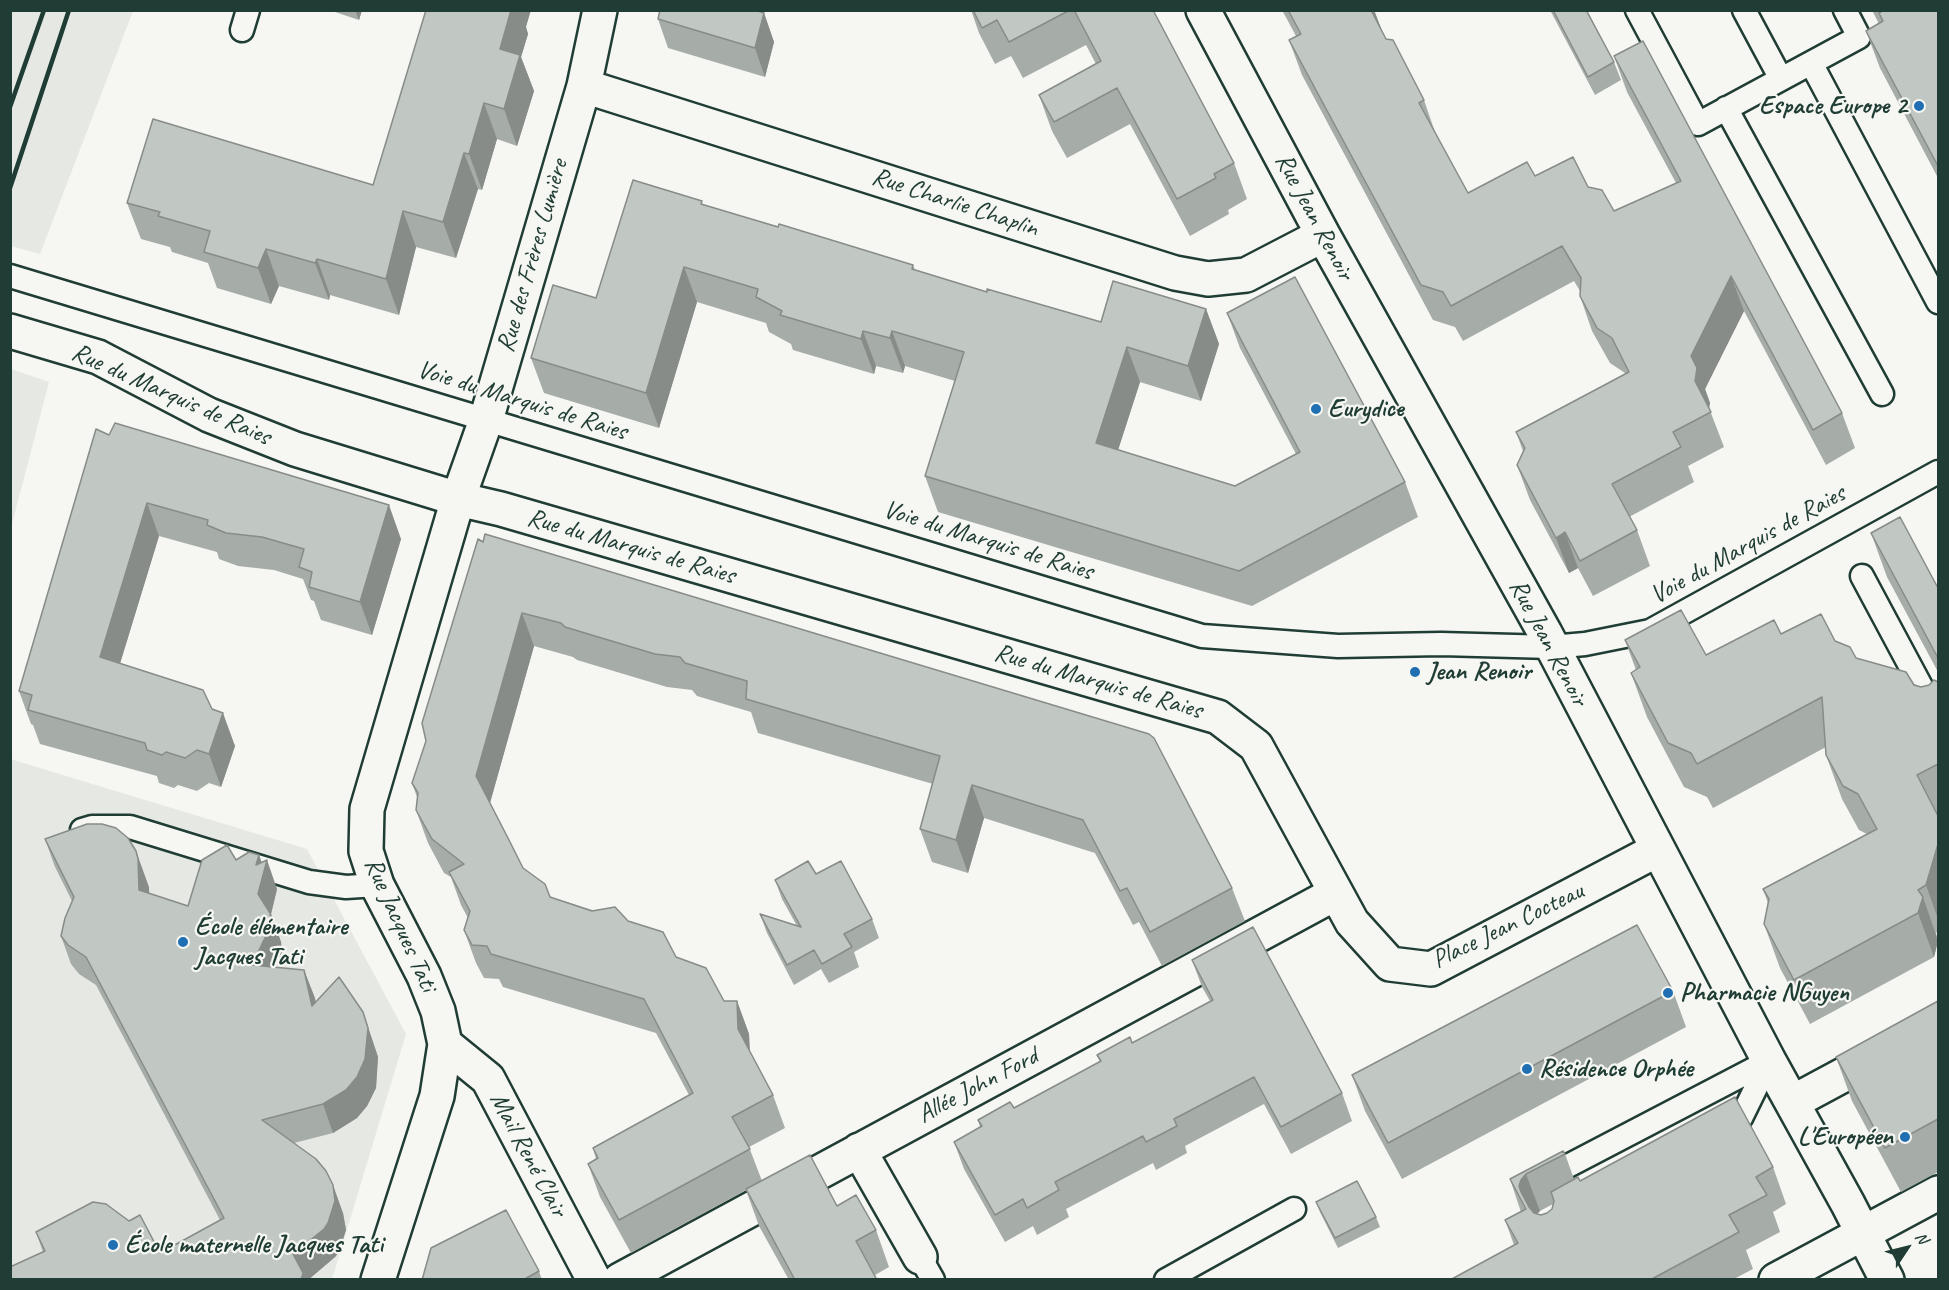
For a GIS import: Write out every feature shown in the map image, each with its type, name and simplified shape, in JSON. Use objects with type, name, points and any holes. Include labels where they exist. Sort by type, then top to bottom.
[{"type":"street","name":"Rue des Frères Lumière","points":[[458,499],[486,420],[584,86],[600,10]]},
{"type":"street","name":"Rue Jean Renoir","points":[[1203,10],[1323,235],[1551,647],[1887,1280]]},
{"type":"street","name":"Rue Charlie Chaplin","points":[[584,86],[1175,273],[1208,279],[1246,275],[1323,235]]},
{"type":"street","name":"Rue du Marquis de Raies","points":[[14,332],[98,357],[209,415],[295,449],[458,499],[501,509],[1218,717],[1256,746]]},
{"type":"street","name":"Rue Jacques Tati","points":[[378,1280],[436,1095],[446,1044],[438,1011],[424,976],[377,885],[366,851],[367,809],[458,499]]},
{"type":"street","name":"Place Jean Cocteau","points":[[1256,746],[1352,922],[1390,963],[1431,969],[1657,850]]},
{"type":"street","name":"Allée John Ford","points":[[620,1280],[1336,893]]},
{"type":"street","points":[[1793,1102],[1938,1024]]},
{"type":"street","name":"Mail René Clair","points":[[446,1044],[488,1079],[594,1280]]},
{"type":"street","points":[[859,1149],[926,1268]]},
{"type":"street","points":[[1776,1280],[1938,1194]]},
{"type":"lane","points":[[1637,10],[1698,124],[1859,37],[1881,42]]},
{"type":"lane","points":[[1744,10],[1781,79]]},
{"type":"lane","points":[[1845,10],[1859,37]]},
{"type":"lane","points":[[1811,63],[1938,302]]},
{"type":"lane","points":[[1726,108],[1882,394]]},
{"type":"lane","name":"Voie du Marquis de Raies","points":[[10,276],[1202,636],[1338,646],[1442,644],[1551,647],[1585,644],[1650,631],[1938,472]]},
{"type":"lane","points":[[1862,576],[1938,718]]},
{"type":"lane","points":[[60,836],[92,827],[130,827],[309,882],[346,887],[377,885]]},
{"type":"lane","points":[[1699,1140],[1741,1118],[1769,1061]]},
{"type":"lane","points":[[1528,1187],[1769,1061]]},
{"type":"lane","points":[[1166,1280],[1294,1209]]},
{"type":"shaded area","points":[[10,11],[133,11],[40,254],[11,246]]},
{"type":"shaded area","points":[[10,369],[49,382],[11,528]]},
{"type":"shaded area","name":"École élémentaire Jacques Tati","points":[[10,759],[307,849],[406,1034],[332,1279],[11,1279]]},
{"type":"building","points":[[426,10],[511,10],[500,49],[520,55],[504,109],[484,103],[469,154],[464,153],[443,222],[403,211],[386,279],[317,259],[315,263],[266,249],[258,268],[204,252],[210,231],[158,216],[160,212],[127,203],[153,119],[373,185]]},
{"type":"building","points":[[660,10],[755,10],[764,13],[755,48],[658,19]]},
{"type":"building","points":[[973,10],[1070,10],[1009,42],[997,20],[982,28]]},
{"type":"building","points":[[1074,10],[1153,10],[1234,163],[1214,174],[1216,178],[1177,199],[1117,88],[1054,122],[1039,95],[1101,61]]},
{"type":"building","points":[[1288,10],[1371,10],[1386,39],[1393,40],[1424,100],[1419,103],[1468,193],[1527,162],[1535,176],[1573,157],[1588,187],[1602,190],[1614,211],[1681,181],[1614,56],[1643,41],[1842,413],[1813,430],[1731,276],[1691,356],[1697,368],[1695,381],[1711,412],[1673,432],[1681,447],[1612,484],[1637,530],[1580,561],[1565,532],[1556,538],[1517,465],[1525,448],[1516,432],[1629,372],[1612,338],[1597,328],[1580,296],[1581,278],[1562,246],[1451,306],[1443,292],[1421,285],[1289,40],[1301,34]]},
{"type":"building","points":[[1553,10],[1586,10],[1614,62],[1588,77]]},
{"type":"building","points":[[1884,10],[1938,10],[1938,166],[1866,31],[1883,21],[1879,13]]},
{"type":"building","points":[[633,180],[702,201],[701,204],[778,227],[779,224],[913,265],[912,269],[987,292],[987,289],[1101,322],[1113,281],[1206,309],[1188,366],[1127,347],[1096,443],[1235,486],[1300,452],[1227,313],[1295,277],[1405,482],[1239,571],[925,476],[964,352],[892,331],[890,338],[863,331],[861,339],[780,315],[782,311],[756,297],[758,289],[684,267],[646,393],[531,358],[553,285],[596,298]]},
{"type":"building","points":[[115,423],[389,505],[360,602],[309,587],[312,572],[299,567],[304,549],[262,537],[226,533],[207,525],[208,520],[147,503],[100,657],[203,690],[212,709],[223,713],[209,754],[197,750],[185,758],[166,752],[162,755],[147,750],[145,743],[28,710],[32,695],[19,691],[96,429],[109,435]]},
{"type":"building","points":[[1900,517],[1938,588],[1938,658],[1871,533]]},
{"type":"building","points":[[485,534],[1149,734],[1154,738],[1232,888],[1150,932],[1127,888],[1120,891],[1083,820],[972,785],[956,840],[920,829],[940,756],[746,699],[747,681],[685,663],[680,657],[655,654],[565,627],[561,623],[522,613],[476,776],[523,868],[545,884],[550,897],[592,911],[615,907],[628,921],[663,932],[676,957],[706,968],[724,1001],[737,1001],[738,1029],[773,1095],[732,1117],[750,1149],[619,1220],[588,1164],[598,1158],[593,1148],[693,1093],[644,999],[491,954],[487,946],[472,945],[464,930],[470,911],[449,872],[464,864],[432,839],[416,810],[418,793],[412,783],[426,741],[422,723],[478,539],[483,542]]},
{"type":"building","points":[[1681,610],[1706,655],[1774,620],[1781,634],[1821,614],[1835,641],[1850,647],[1856,658],[1906,672],[1914,685],[1921,687],[1929,685],[1934,680],[1938,682],[1938,764],[1917,775],[1938,816],[1938,844],[1926,885],[1918,890],[1923,897],[1918,913],[1794,980],[1764,924],[1769,899],[1763,889],[1877,829],[1858,794],[1843,786],[1826,755],[1822,697],[1697,764],[1691,753],[1668,743],[1631,673],[1640,667],[1625,640]]},
{"type":"building","points":[[87,824],[102,824],[116,828],[128,838],[138,859],[139,890],[188,906],[202,860],[227,845],[236,860],[249,852],[259,855],[256,865],[267,860],[258,894],[270,913],[272,923],[252,965],[304,970],[312,1006],[339,977],[363,1012],[368,1028],[365,1059],[357,1077],[346,1090],[323,1104],[262,1120],[316,1159],[326,1171],[333,1185],[335,1201],[328,1223],[324,1229],[293,1254],[303,1273],[301,1280],[10,1280],[10,1267],[45,1251],[36,1232],[93,1202],[106,1204],[129,1221],[140,1215],[160,1253],[224,1218],[86,957],[68,945],[61,936],[65,918],[74,897],[45,839]]},
{"type":"building","points":[[808,861],[816,874],[841,861],[872,919],[844,934],[852,947],[822,964],[814,950],[787,965],[760,914],[801,927],[775,880]]},
{"type":"building","points":[[1637,925],[1673,991],[1388,1143],[1352,1075]]},
{"type":"building","points":[[1253,927],[1342,1093],[1281,1127],[1254,1077],[1174,1119],[1177,1126],[1146,1142],[1143,1136],[1055,1182],[1059,1190],[1027,1208],[1023,1199],[995,1215],[954,1142],[982,1126],[978,1120],[1010,1102],[1014,1108],[1101,1061],[1097,1055],[1130,1037],[1132,1043],[1213,1000],[1192,960]]},
{"type":"building","points":[[1938,1001],[1938,1119],[1885,1148],[1836,1057]]},
{"type":"building","points":[[1735,1097],[1773,1167],[1756,1177],[1767,1195],[1729,1215],[1739,1232],[1650,1280],[1450,1280],[1518,1243],[1505,1220],[1526,1209],[1510,1179],[1563,1151],[1565,1154],[1526,1174],[1519,1186],[1534,1213],[1541,1215],[1547,1213],[1552,1209],[1554,1201],[1551,1192],[1578,1177],[1580,1181]]},
{"type":"building","points":[[810,1155],[837,1206],[856,1195],[876,1230],[856,1241],[877,1280],[795,1280],[746,1189]]},
{"type":"building","points":[[1357,1181],[1376,1217],[1335,1238],[1316,1202]]},
{"type":"building","points":[[506,1210],[539,1271],[523,1280],[422,1280],[431,1248]]},
{"type":"railway","points":[[10,107],[44,10]]},
{"type":"railway","points":[[10,188],[69,10]]},
{"type":"place","name":"Espace Europe 2","points":[[1919,106]]},
{"type":"place","name":"Eurydice","points":[[1316,409]]},
{"type":"place","name":"Jean Renoir","points":[[1415,672]]},
{"type":"place","name":"École élémentaire Jacques Tati","points":[[183,942]]},
{"type":"place","name":"Pharmacie NGuyen","points":[[1668,993]]},
{"type":"place","name":"Résidence Orphée","points":[[1527,1069]]},
{"type":"place","name":"L'Européen","points":[[1905,1137]]},
{"type":"place","name":"École maternelle Jacques Tati","points":[[113,1245]]}]
